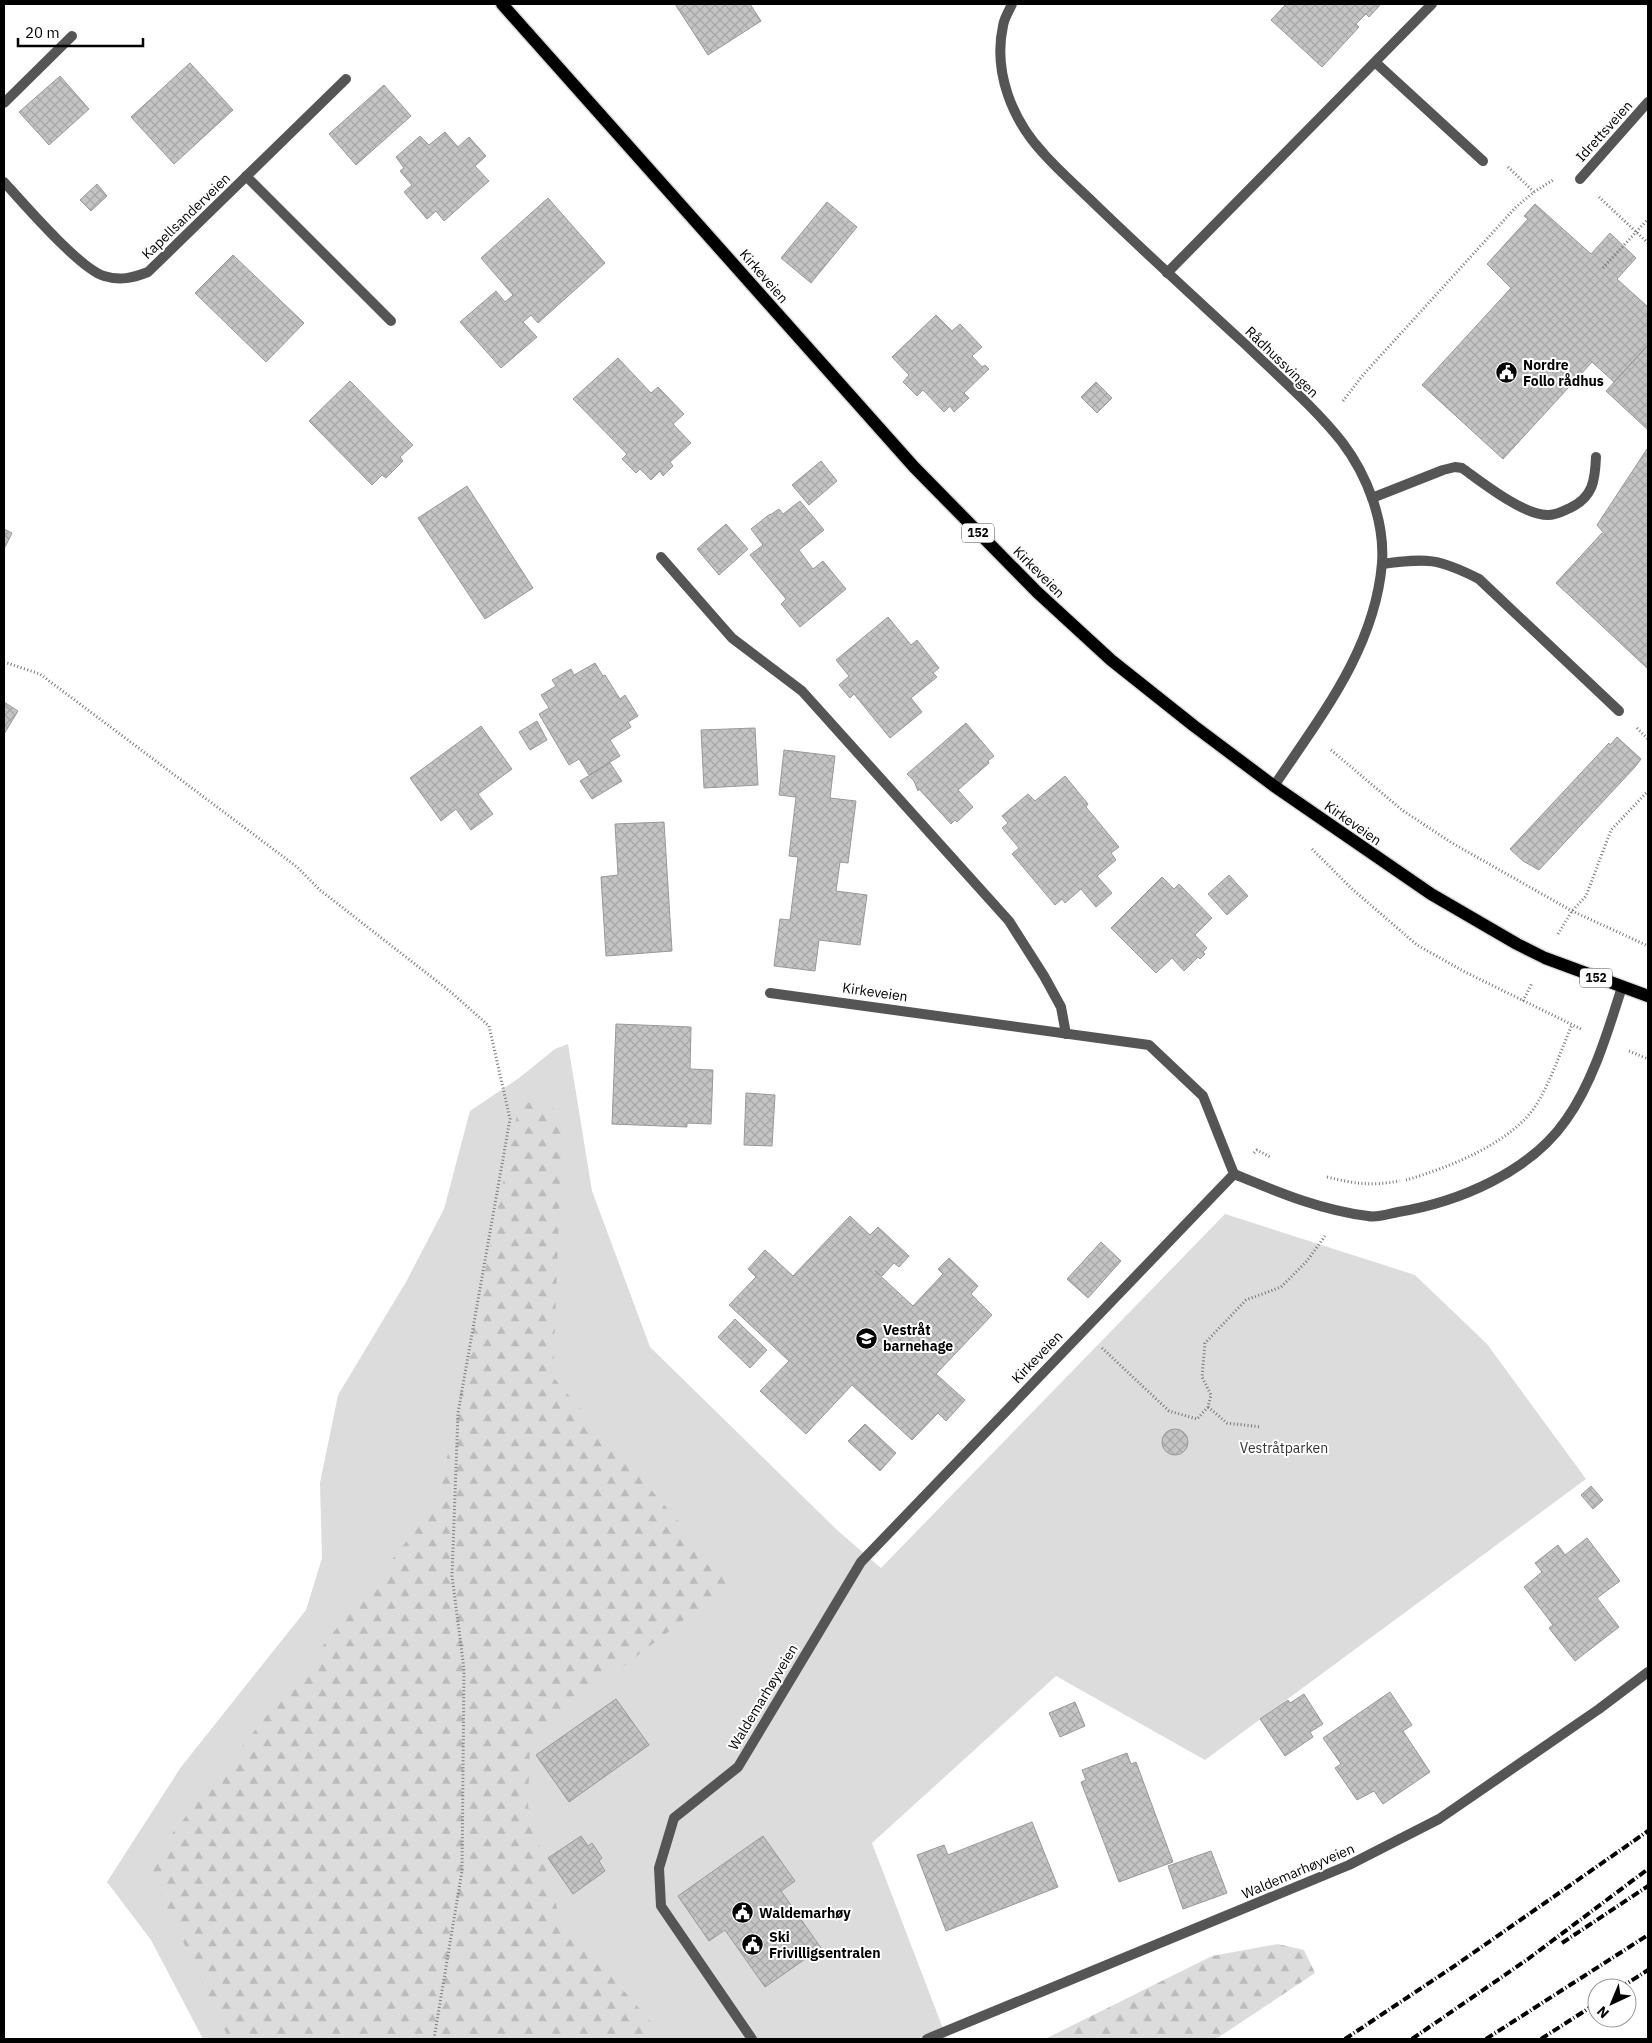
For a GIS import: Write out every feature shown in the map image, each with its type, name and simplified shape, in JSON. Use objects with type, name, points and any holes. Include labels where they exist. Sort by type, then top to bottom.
[{"type":"main road","name":"Kirkeveien","points":[[502,4],[882,431],[977,532],[1064,618],[1111,660],[1274,786],[1431,894],[1545,958],[1648,996]]},
{"type":"street","name":"Rådhussvingen","points":[[1012,4],[1003,25],[1000,62],[1004,87],[1016,116],[1042,153],[1167,273],[1295,391],[1343,443],[1372,498],[1382,541],[1382,564],[1370,622],[1358,653],[1330,703],[1274,786]]},
{"type":"street","points":[[1167,273],[1432,4]]},
{"type":"street","points":[[4,103],[72,36]]},
{"type":"street","points":[[1375,62],[1483,161]]},
{"type":"street","name":"Kapellsanderveien","points":[[4,182],[79,260],[103,276],[129,280],[148,272],[346,79]]},
{"type":"street","name":"Idrettsveien","points":[[1580,179],[1648,102]]},
{"type":"street","name":"Kapellsanderveien","points":[[246,176],[391,320]]},
{"type":"street","points":[[1372,498],[1454,467],[1462,468],[1526,510],[1547,515],[1558,514],[1580,503],[1590,493],[1595,476],[1596,458]]},
{"type":"street","points":[[661,557],[732,638],[802,691],[1009,921],[1061,1007],[1066,1034]]},
{"type":"street","points":[[1382,564],[1417,560],[1439,561],[1456,567],[1479,579],[1618,710]]},
{"type":"street","points":[[1234,1174],[1306,1203],[1370,1217],[1413,1210],[1477,1189],[1530,1159],[1549,1141],[1566,1120],[1579,1099],[1604,1040],[1622,988]]},
{"type":"street","name":"Kirkeveien","points":[[770,993],[1149,1045],[1203,1096],[1234,1174],[861,1562]]},
{"type":"street","name":"Waldemarhøyveien","points":[[752,2039],[661,1906],[659,1868],[674,1818],[738,1767],[861,1562]]},
{"type":"street","name":"Waldemarhøyveien","points":[[927,2039],[1349,1865],[1439,1819],[1599,1709],[1648,1672]]},
{"type":"path","points":[[1483,161],[1510,167],[1534,192]]},
{"type":"path","points":[[1325,423],[1363,375],[1516,207],[1534,192],[1556,178],[1580,179],[1648,243]]},
{"type":"path","points":[[1603,268],[1648,219]]},
{"type":"path","points":[[1643,238],[1648,238]]},
{"type":"path","points":[[4,662],[40,674],[71,697],[297,867],[320,890],[452,993],[488,1026],[510,1119],[458,1413],[452,1576],[464,1668],[462,1871],[434,2039]]},
{"type":"path","points":[[1327,747],[1402,810],[1468,853],[1572,911],[1648,946]]},
{"type":"path","points":[[1555,940],[1572,911],[1586,896],[1611,830],[1648,791]]},
{"type":"path","points":[[1308,845],[1351,888],[1417,945],[1465,972],[1588,1032]]},
{"type":"path","points":[[1523,1001],[1534,978]]},
{"type":"path","points":[[1321,1176],[1358,1184],[1378,1185],[1407,1180],[1457,1163],[1491,1144],[1521,1121],[1538,1103],[1572,1025]]},
{"type":"path","points":[[1626,1050],[1648,1059]]},
{"type":"path","points":[[1234,1174],[1257,1150],[1276,1160]]},
{"type":"path","points":[[1084,1330],[1169,1411],[1197,1419],[1208,1407],[1211,1395],[1202,1377],[1205,1343],[1246,1300],[1281,1287],[1307,1261],[1324,1237],[1333,1209]]},
{"type":"path","points":[[1208,1407],[1227,1424],[1261,1428]]},
{"type":"green space","name":"Vestråtparken","points":[[568,1044],[592,1191],[650,1347],[837,1530],[881,1568],[1225,1214],[1415,1275],[1487,1344],[1586,1479],[1205,1760],[1056,1676],[872,1843],[947,2039],[203,2039],[151,1940],[107,1882],[181,1767],[306,1610],[322,1558],[320,1483],[338,1395],[406,1282],[444,1209],[470,1111],[519,1078],[555,1049]]},
{"type":"green space","points":[[520,1100],[563,1111],[553,1377],[732,1583],[530,1738],[528,1806],[560,1918],[666,2039],[229,2039],[147,1865],[438,1502]]},
{"type":"green space","points":[[1278,1944],[1304,1950],[1315,1973],[1216,2039],[1045,2039],[1212,1956]]},
{"type":"building","points":[[675,4],[750,4],[761,21],[708,55]]},
{"type":"building","points":[[1286,4],[1381,4],[1369,17],[1366,14],[1356,24],[1359,27],[1322,67],[1271,20]]},
{"type":"building","points":[[190,63],[233,110],[174,164],[131,117]]},
{"type":"building","points":[[60,76],[89,109],[49,145],[19,112]]},
{"type":"building","points":[[384,85],[411,116],[356,165],[329,134]]},
{"type":"building","points":[[445,132],[458,147],[469,137],[486,156],[475,166],[489,181],[444,221],[436,211],[427,219],[404,192],[412,185],[400,171],[404,168],[396,157],[420,136],[429,145]]},
{"type":"building","points":[[97,184],[107,196],[91,211],[80,200]]},
{"type":"building","points":[[548,198],[605,263],[538,323],[531,315],[523,322],[537,337],[501,368],[460,322],[496,291],[505,302],[513,295],[481,258]]},
{"type":"building","points":[[827,202],[857,227],[811,283],[781,258]]},
{"type":"building","points":[[1535,204],[1591,254],[1610,233],[1636,258],[1617,279],[1648,307],[1648,345],[1614,382],[1592,362],[1503,459],[1422,385],[1511,288],[1487,264],[1528,219],[1524,216]]},
{"type":"building","points":[[233,255],[304,323],[266,362],[195,293]]},
{"type":"building","points":[[936,315],[952,331],[960,324],[982,347],[972,356],[982,367],[985,365],[989,369],[964,393],[969,398],[954,412],[950,406],[944,412],[923,390],[917,396],[903,382],[909,375],[892,357]]},
{"type":"building","points":[[1648,345],[1648,430],[1606,391]]},
{"type":"building","points":[[618,358],[651,393],[658,387],[684,414],[673,424],[691,443],[670,462],[673,466],[663,476],[660,471],[651,480],[640,469],[636,473],[622,459],[627,454],[573,399]]},
{"type":"building","points":[[350,381],[413,445],[400,457],[403,461],[386,478],[382,475],[372,485],[309,421]]},
{"type":"building","points":[[1096,382],[1112,398],[1097,413],[1081,397]]},
{"type":"building","points":[[1647,449],[1648,669],[1556,583],[1602,533],[1608,538],[1597,525]]},
{"type":"building","points":[[821,461],[837,481],[809,505],[792,485]]},
{"type":"building","points":[[467,486],[533,588],[485,619],[418,518]]},
{"type":"building","points":[[800,501],[824,530],[799,550],[813,569],[823,561],[846,589],[800,627],[781,604],[786,599],[750,555],[763,545],[751,529],[770,514],[779,509],[783,514]]},
{"type":"building","points":[[726,524],[748,549],[719,575],[697,549]]},
{"type":"building","points":[[4,529],[12,533],[4,549]]},
{"type":"building","points":[[888,617],[911,645],[917,640],[939,668],[933,673],[937,677],[911,698],[922,712],[890,738],[854,694],[850,698],[839,685],[849,676],[836,660]]},
{"type":"building","points":[[595,663],[620,699],[625,695],[638,716],[628,722],[631,727],[610,740],[620,756],[589,775],[579,759],[569,765],[539,714],[549,708],[541,695],[556,686],[552,680],[571,669],[574,675]]},
{"type":"building","points":[[4,702],[18,711],[4,734]]},
{"type":"building","points":[[537,721],[547,740],[530,750],[519,732]]},
{"type":"building","points":[[966,723],[994,756],[988,761],[989,763],[958,790],[973,807],[957,822],[955,820],[951,824],[919,789],[918,791],[914,781],[907,774]]},
{"type":"building","points":[[481,726],[512,769],[478,794],[493,814],[471,830],[456,809],[441,821],[410,778]]},
{"type":"building","points":[[755,728],[758,785],[704,788],[701,730]]},
{"type":"building","points":[[1617,737],[1641,759],[1635,767],[1539,870],[1523,861],[1510,849],[1609,743],[1610,745]]},
{"type":"building","points":[[784,750],[835,756],[830,798],[856,801],[848,863],[840,862],[836,891],[867,895],[860,945],[819,940],[815,971],[774,966],[780,919],[790,920],[798,857],[789,856],[796,797],[779,795]]},
{"type":"building","points":[[610,763],[622,781],[592,799],[580,781]]},
{"type":"building","points":[[1065,776],[1088,804],[1086,807],[1119,847],[1111,853],[1116,860],[1097,876],[1112,893],[1096,907],[1081,889],[1065,903],[1062,899],[1055,905],[1012,854],[1019,848],[1002,828],[1008,823],[1002,816],[1028,794],[1035,801]]},
{"type":"building","points":[[664,822],[672,951],[606,956],[601,877],[618,875],[615,824]]},
{"type":"building","points":[[1229,875],[1248,896],[1227,915],[1208,894]]},
{"type":"building","points":[[1162,877],[1174,889],[1179,884],[1212,918],[1195,935],[1207,948],[1203,952],[1205,954],[1200,959],[1198,957],[1184,971],[1172,958],[1156,973],[1111,928]]},
{"type":"building","points":[[616,1024],[691,1027],[690,1069],[713,1070],[711,1124],[687,1123],[687,1127],[612,1124]]},
{"type":"building","points":[[746,1093],[775,1095],[772,1146],[744,1145]]},
{"type":"building","name":"Vestråt barnehage","points":[[850,1216],[870,1235],[878,1227],[909,1256],[899,1267],[894,1263],[882,1276],[875,1271],[913,1306],[943,1274],[938,1269],[949,1258],[978,1286],[971,1294],[992,1315],[936,1374],[965,1400],[946,1421],[938,1413],[912,1440],[852,1385],[806,1434],[760,1391],[789,1361],[729,1305],[756,1277],[748,1269],[765,1250],[793,1276]]},
{"type":"building","points":[[1101,1242],[1121,1261],[1088,1298],[1067,1279]]},
{"type":"building","points":[[735,1319],[767,1350],[750,1368],[718,1337]]},
{"type":"building","points":[[865,1424],[896,1453],[880,1471],[848,1441]]},
{"type":"building","points":[[1175,1429],[1184,1433],[1188,1442],[1184,1451],[1175,1455],[1166,1451],[1162,1442],[1166,1433]]},
{"type":"building","points":[[1591,1486],[1603,1500],[1593,1509],[1581,1495]]},
{"type":"building","points":[[1587,1538],[1620,1581],[1597,1598],[1619,1627],[1575,1661],[1549,1628],[1553,1625],[1524,1587],[1542,1572],[1535,1563],[1558,1545],[1565,1555]]},
{"type":"building","points":[[1390,1692],[1412,1725],[1403,1731],[1430,1772],[1383,1804],[1374,1791],[1357,1800],[1335,1768],[1341,1764],[1323,1738]]},
{"type":"building","points":[[1304,1694],[1323,1724],[1310,1732],[1313,1737],[1285,1756],[1260,1719],[1288,1700],[1290,1703]]},
{"type":"building","points":[[616,1699],[649,1745],[569,1802],[536,1755]]},
{"type":"building","points":[[1075,1702],[1085,1726],[1060,1737],[1049,1713]]},
{"type":"building","points":[[1127,1753],[1131,1764],[1136,1762],[1173,1862],[1119,1882],[1081,1782],[1086,1780],[1082,1770]]},
{"type":"building","points":[[1032,1822],[1058,1887],[946,1931],[917,1855],[944,1845],[948,1855]]},
{"type":"building","points":[[581,1836],[588,1846],[592,1843],[602,1858],[599,1861],[605,1871],[573,1894],[548,1858]]},
{"type":"building","name":"Waldemarhøy","points":[[763,1836],[795,1881],[781,1891],[821,1948],[765,1987],[725,1930],[709,1941],[678,1896]]},
{"type":"building","points":[[1211,1851],[1227,1893],[1183,1909],[1168,1866]]},
{"type":"railway","points":[[1345,2039],[1450,1969],[1648,1831]]},
{"type":"railway","points":[[1412,2039],[1528,1959],[1648,1869]]},
{"type":"railway","points":[[1562,1943],[1648,1886]]},
{"type":"railway","points":[[1486,2039],[1648,1935]]},
{"type":"railway","points":[[1636,1978],[1648,1970]]},
{"type":"railway","points":[[1541,2039],[1587,2009]]},
{"type":"place","name":"Nordre Follo rådhus","points":[[1507,373]]},
{"type":"place","name":"Vestråt barnehage","points":[[867,1338]]},
{"type":"place","name":"Waldemarhøy","points":[[743,1913]]},
{"type":"place","name":"Ski Frivilligsentralen","points":[[753,1945]]}]
